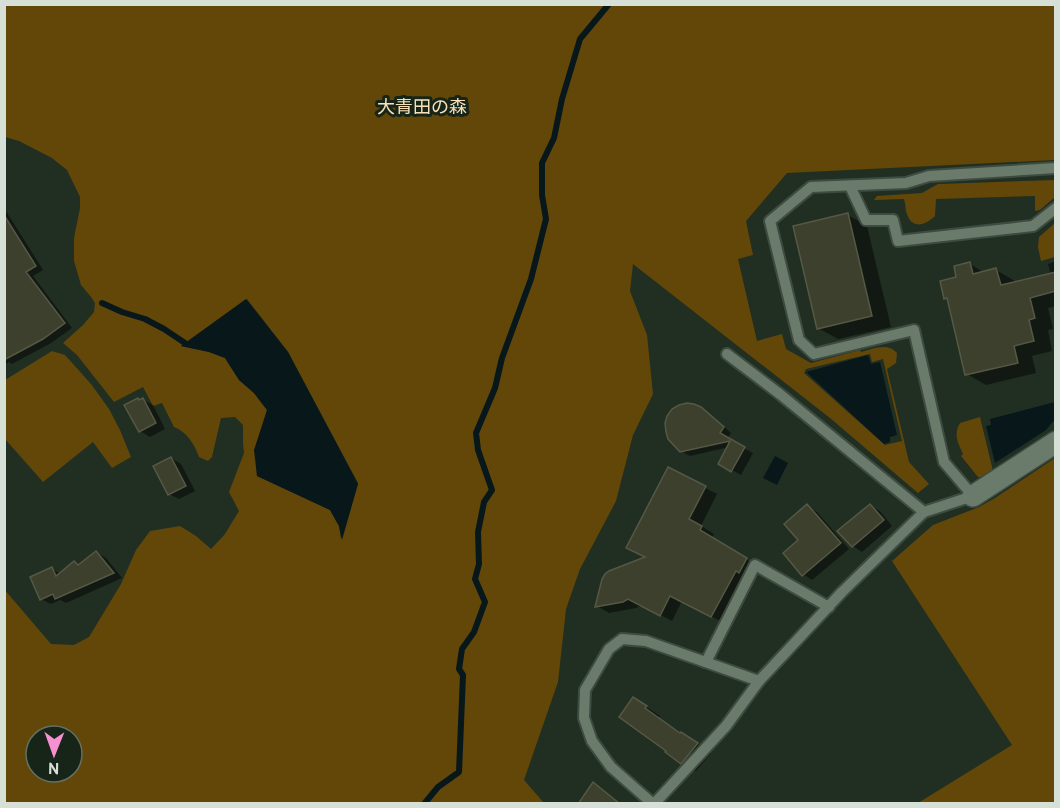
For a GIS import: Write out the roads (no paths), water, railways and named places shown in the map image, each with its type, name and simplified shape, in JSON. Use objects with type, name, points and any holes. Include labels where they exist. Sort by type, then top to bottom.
[{"type":"street","points":[[973,496],[1056,442]]},
{"type":"lane","points":[[759,681],[646,641],[622,639],[609,649],[585,690],[584,718],[592,741],[611,767],[653,804],[726,726],[759,681],[924,512],[973,496],[944,462],[914,330],[814,354],[798,340],[770,221],[811,187],[906,183],[929,176],[1056,168]]},
{"type":"lane","points":[[850,186],[866,220],[893,220],[898,241],[1033,226],[1056,208]]},
{"type":"lane","points":[[727,354],[781,395],[924,512]]},
{"type":"lane","points":[[706,662],[755,565],[829,607]]},
{"type":"waterway","points":[[424,804],[438,787],[459,772],[463,675],[459,669],[462,649],[474,632],[485,602],[475,579],[479,564],[478,532],[484,502],[492,490],[478,450],[476,433],[495,388],[502,358],[531,279],[546,219],[542,195],[542,163],[554,138],[562,99],[580,39],[609,4]]},
{"type":"waterway","points":[[102,303],[145,319],[185,343]]},
{"type":"park label","name":"大青田の森","points":[[422,107]]}]
